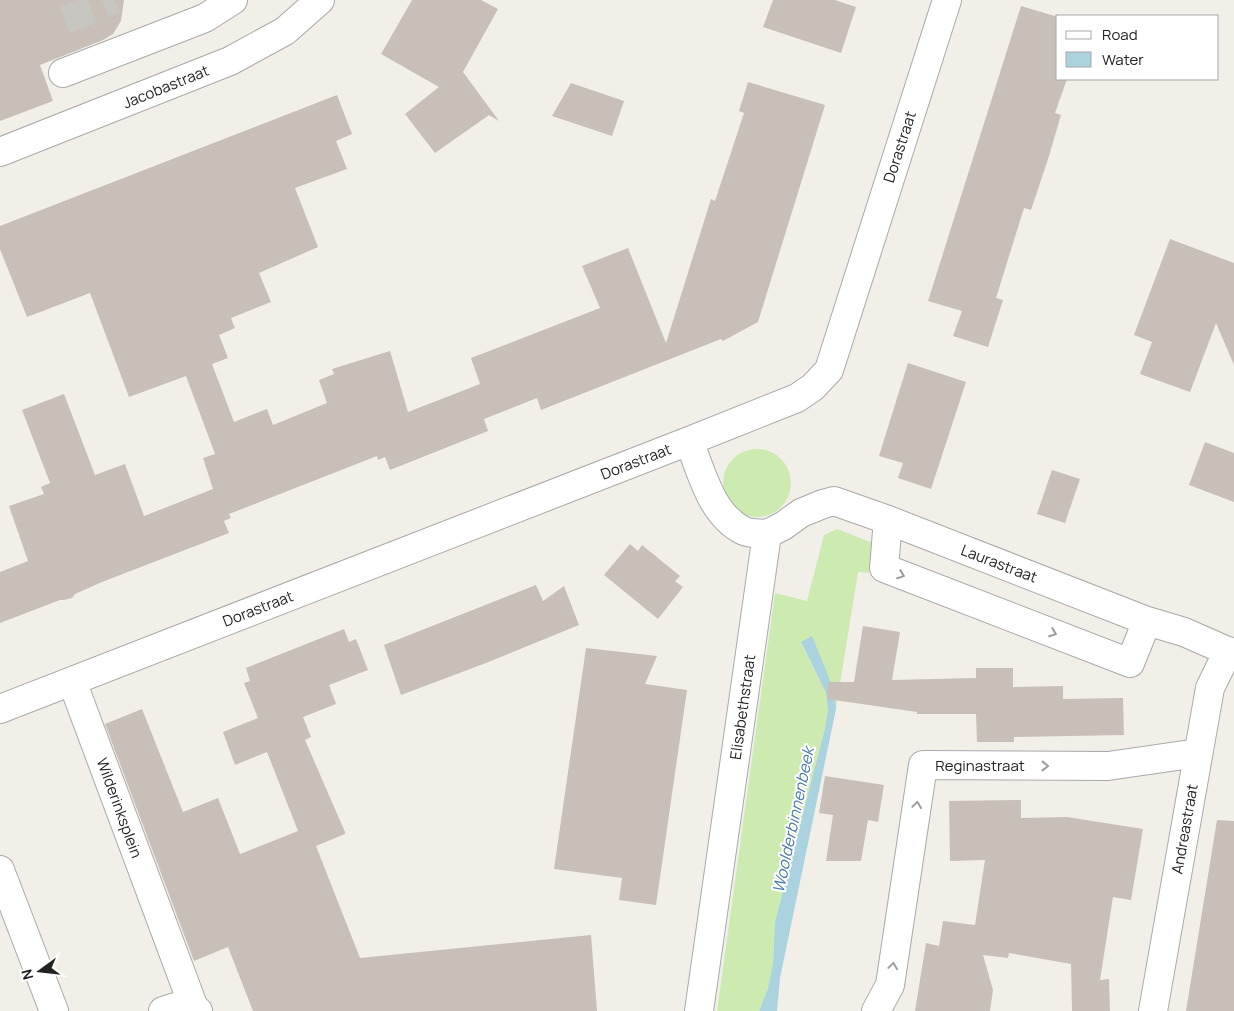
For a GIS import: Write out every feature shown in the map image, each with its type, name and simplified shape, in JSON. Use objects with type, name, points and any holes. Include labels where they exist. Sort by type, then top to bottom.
[{"type":"street","points":[[63,73],[205,18],[233,0]]},
{"type":"street","name":"Jacobastraat","points":[[0,152],[230,61],[284,31],[320,0]]},
{"type":"street","name":"Dorastraat","points":[[72,681],[689,441],[797,398],[813,387],[829,370],[947,0]]},
{"type":"street","points":[[689,441],[711,498],[728,521],[746,532],[767,534]]},
{"type":"street","name":"Laurastraat","points":[[767,534],[783,526],[801,513],[834,501],[888,520],[1147,621],[1184,632],[1231,652]]},
{"type":"street","points":[[888,520],[884,568],[1130,663],[1147,621]]},
{"type":"street","name":"Elisabethstraat","points":[[700,1011],[767,534]]},
{"type":"street","name":"Andreastraat","points":[[1153,1011],[1210,688],[1231,652]]},
{"type":"street","points":[[0,709],[72,681]]},
{"type":"street","name":"Wilderinksplein","points":[[72,681],[196,1010]]},
{"type":"street","name":"Reginastraat","points":[[876,1011],[890,985],[923,765],[1108,766],[1198,753]]},
{"type":"street","points":[[0,870],[54,1011]]},
{"type":"street","name":"Wilderinksplein","points":[[163,1011],[180,1005],[196,1010]]},
{"type":"green space","points":[[764,449],[776,455],[785,464],[791,476],[789,496],[781,507],[764,517],[750,517],[733,507],[725,496],[723,476],[733,459],[744,451]]},
{"type":"green space","points":[[837,529],[873,543],[871,573],[858,572],[836,709],[834,690],[801,643],[826,693],[828,711],[775,922],[773,963],[768,988],[759,1011],[717,1011],[775,593],[807,601],[824,535]]},
{"type":"water","points":[[812,636],[834,690],[836,709],[780,978],[777,1011],[759,1011],[768,988],[773,963],[775,922],[828,711],[826,693],[801,642]]},
{"type":"building","points":[[0,0],[124,0],[121,21],[113,34],[103,40],[40,65],[53,101],[0,121]]},
{"type":"building","points":[[412,0],[481,0],[498,9],[463,72],[499,121],[489,115],[435,153],[405,114],[439,87],[381,54]]},
{"type":"building","points":[[773,0],[835,0],[856,7],[841,53],[763,27]]},
{"type":"building","points":[[1021,6],[1056,16],[1056,80],[1067,80],[1055,113],[1061,115],[1031,210],[1024,208],[996,298],[1003,300],[988,347],[953,336],[962,311],[928,301]]},
{"type":"building","points":[[748,82],[825,105],[758,322],[723,341],[721,339],[541,410],[537,398],[484,419],[488,431],[390,470],[385,457],[378,460],[377,456],[229,514],[231,518],[224,521],[229,533],[102,582],[75,594],[72,598],[60,600],[0,623],[0,572],[28,561],[9,506],[44,494],[41,487],[50,483],[22,410],[64,394],[95,475],[125,464],[144,516],[213,489],[203,458],[215,454],[186,376],[129,397],[90,293],[27,317],[0,249],[0,226],[337,95],[352,134],[336,141],[347,169],[295,188],[318,247],[259,273],[271,302],[231,318],[235,328],[219,335],[228,358],[212,364],[234,422],[267,409],[273,425],[327,403],[319,380],[334,374],[332,369],[390,351],[408,412],[480,384],[471,358],[600,308],[582,266],[628,248],[666,343],[711,199],[715,201],[744,113],[739,111]]},
{"type":"building","points":[[571,83],[624,101],[612,136],[552,116]]},
{"type":"building","points":[[1170,239],[1234,263],[1234,365],[1216,323],[1190,392],[1140,374],[1152,342],[1134,335]]},
{"type":"building","points":[[908,363],[966,382],[931,489],[898,478],[903,463],[879,456]]},
{"type":"building","points":[[1205,442],[1234,453],[1234,502],[1189,485]]},
{"type":"building","points":[[1052,470],[1080,479],[1065,523],[1037,514]]},
{"type":"building","points":[[630,544],[638,551],[642,545],[680,576],[675,581],[683,587],[658,619],[604,575]]},
{"type":"building","points":[[536,585],[543,601],[564,586],[579,625],[401,695],[384,645]]},
{"type":"building","points":[[863,626],[900,632],[892,680],[976,678],[976,668],[1013,668],[1013,687],[1063,686],[1063,699],[1123,698],[1124,735],[1014,737],[1014,742],[977,742],[976,714],[917,714],[917,712],[827,699],[828,682],[854,682]]},
{"type":"building","points":[[344,629],[349,642],[356,639],[368,670],[329,685],[336,704],[303,717],[311,737],[305,740],[345,832],[345,834],[316,846],[360,958],[591,935],[597,1011],[253,1011],[228,947],[194,961],[105,724],[142,709],[183,812],[218,798],[240,854],[298,831],[267,752],[235,765],[223,732],[258,718],[244,683],[250,681],[246,668]]},
{"type":"building","points":[[586,648],[657,656],[645,684],[687,690],[656,905],[619,900],[622,878],[554,869]]},
{"type":"building","points":[[825,776],[884,785],[878,822],[868,820],[861,861],[826,861],[833,815],[819,813]]},
{"type":"building","points":[[1021,800],[1021,818],[1067,817],[1143,829],[1131,900],[1113,897],[1100,980],[1109,979],[1110,1011],[1072,1011],[1071,964],[1009,953],[1008,958],[983,955],[993,990],[990,1011],[915,1011],[926,943],[939,946],[943,921],[975,925],[985,860],[950,861],[949,801]]},
{"type":"building","points":[[1217,820],[1234,821],[1234,1011],[1186,1011]]},
{"type":"tunnel","points":[[65,20],[115,0]]},
{"type":"water label","name":"Woolderbinnenbeek","points":[[793,820]]}]
